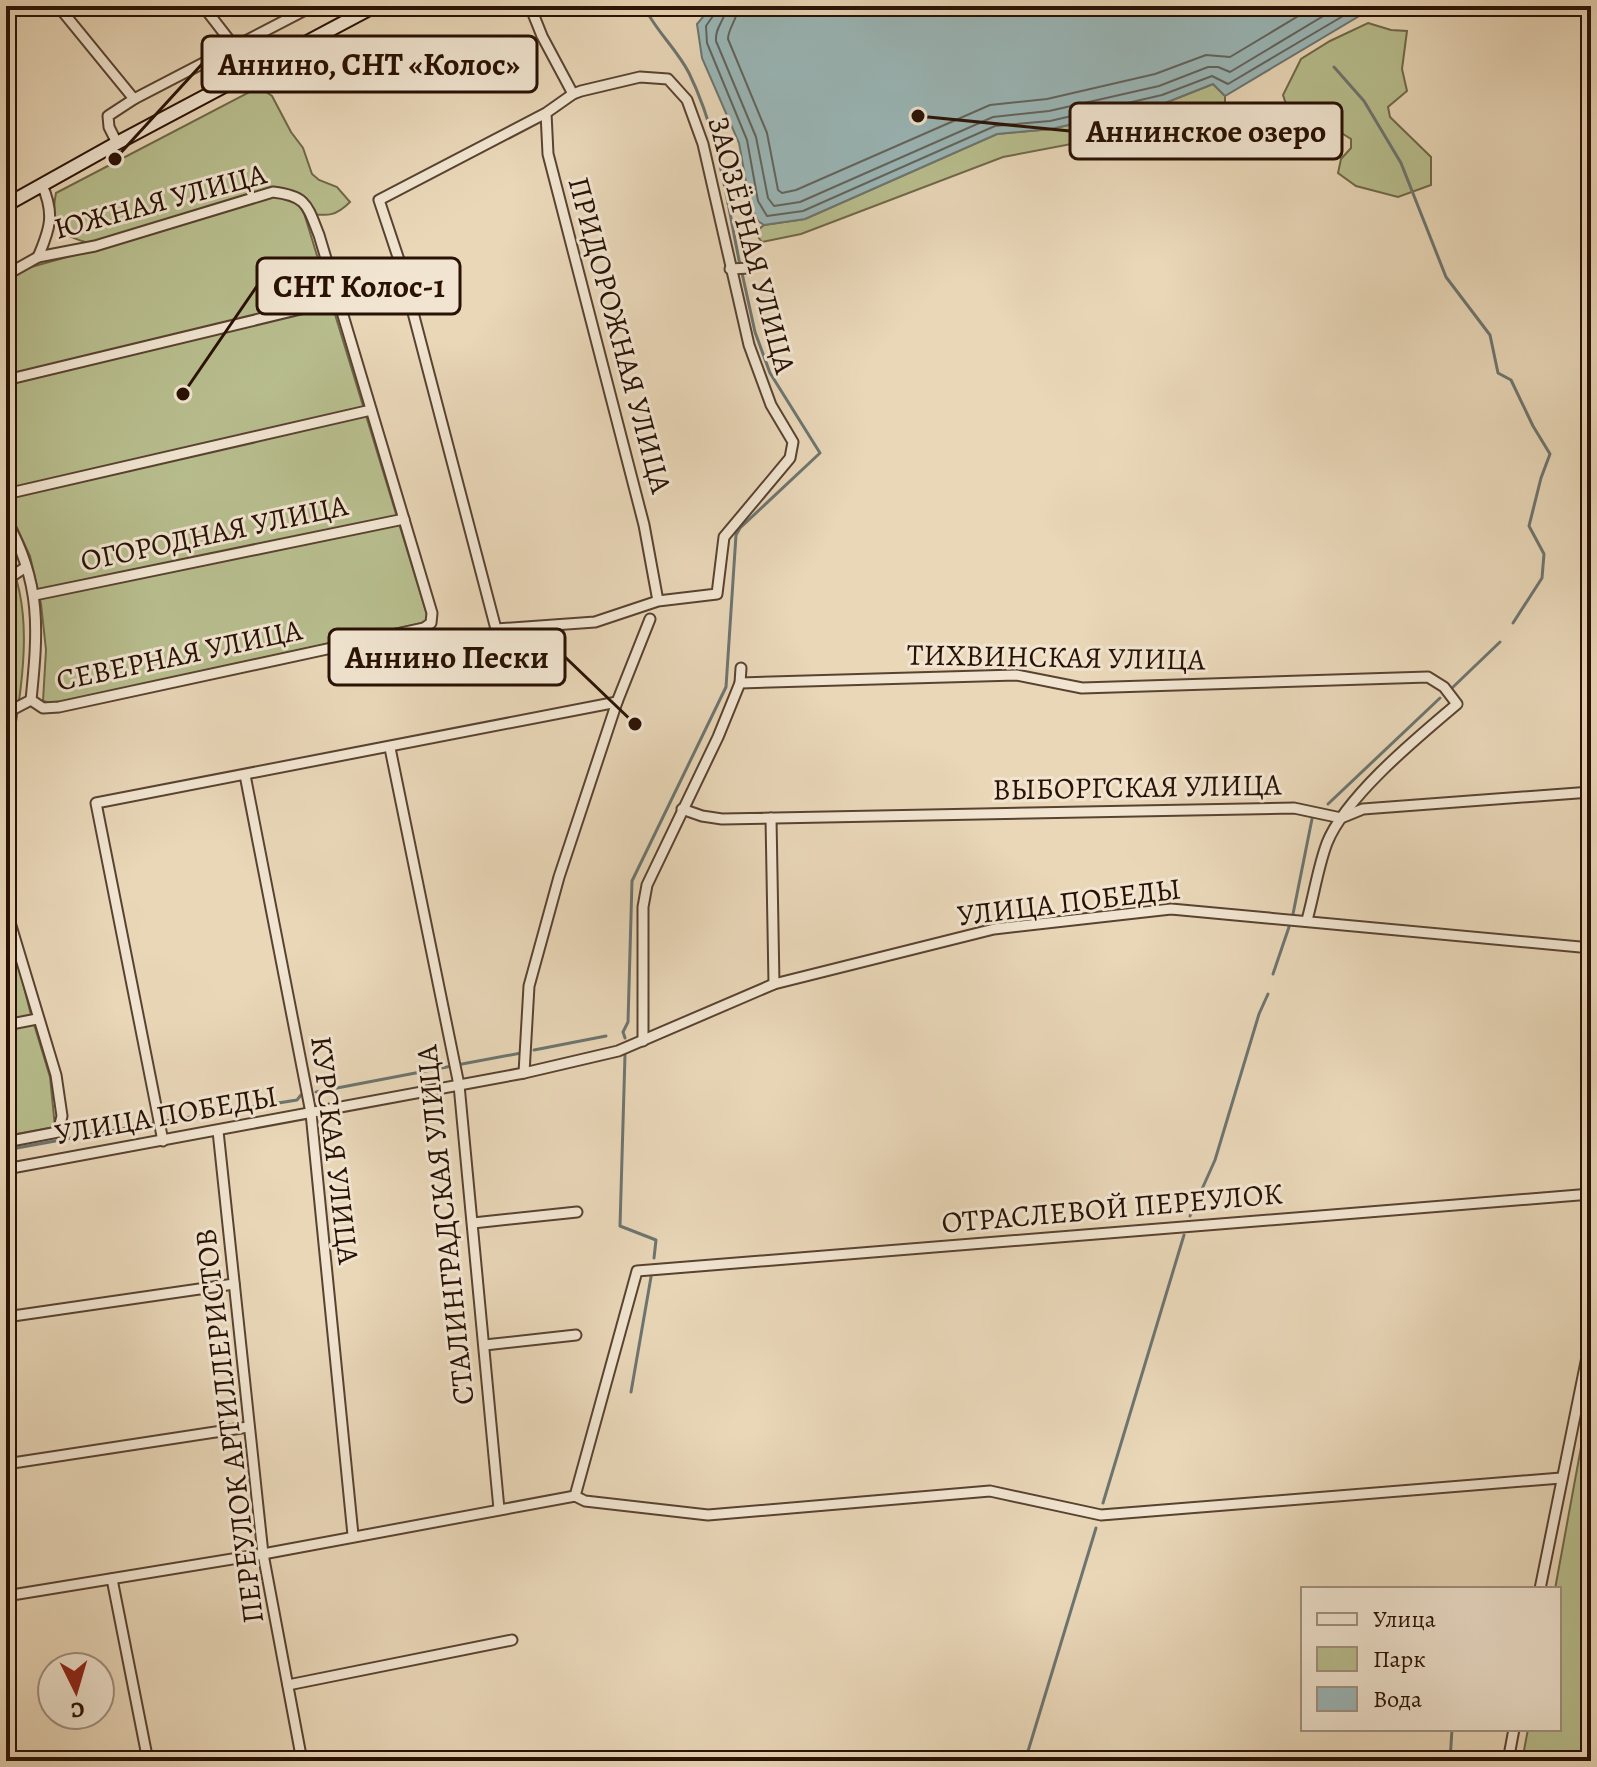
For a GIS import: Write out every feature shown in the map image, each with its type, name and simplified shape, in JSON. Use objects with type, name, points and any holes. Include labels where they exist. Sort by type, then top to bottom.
[{"type":"main road","points":[[7,201],[375,6]]},
{"type":"street","points":[[58,6],[134,99]]},
{"type":"street","points":[[203,6],[234,46]]},
{"type":"street","points":[[117,143],[109,127],[108,116],[134,99],[313,6]]},
{"type":"street","points":[[530,6],[573,94],[546,113],[379,200],[400,263],[496,629],[595,622],[658,601]]},
{"type":"street","name":"ЗАОЗЁРНАЯ УЛИЦА","points":[[573,94],[652,76],[668,79],[687,100],[703,144],[749,345],[771,405],[793,442],[790,458],[724,537],[717,594],[658,601]]},
{"type":"street","name":"ПРИДОРОЖНАЯ УЛИЦА","points":[[546,113],[548,154],[644,525],[658,601]]},
{"type":"street","points":[[38,257],[50,227],[49,200],[42,185]]},
{"type":"street","name":"ЮЖНАЯ УЛИЦА","points":[[6,275],[38,257],[95,246],[273,192],[294,195],[307,207],[319,235],[338,300]]},
{"type":"street","points":[[732,268],[750,268]]},
{"type":"street","points":[[6,380],[338,300],[404,519]]},
{"type":"street","points":[[6,494],[371,410]]},
{"type":"street","name":"ОГОРОДНАЯ УЛИЦА","points":[[35,595],[404,519]]},
{"type":"street","name":"СЕВЕРНАЯ УЛИЦА","points":[[31,700],[43,708],[59,707],[424,628],[431,623],[432,613],[404,519]]},
{"type":"street","points":[[6,520],[35,595],[36,651],[31,700],[6,713]]},
{"type":"street","points":[[6,580],[26,567]]},
{"type":"street","points":[[524,1073],[529,986],[559,877],[617,702],[650,619]]},
{"type":"street","points":[[643,1041],[643,907],[647,885],[718,737],[740,683],[741,668]]},
{"type":"street","name":"ТИХВИНСКАЯ УЛИЦА","points":[[740,683],[1016,675],[1082,688],[1428,677],[1444,687],[1457,704],[1401,752],[1341,818]]},
{"type":"street","points":[[163,1141],[96,803],[617,702]]},
{"type":"street","name":"СТАЛИНГРАДСКАЯ УЛИЦА","points":[[390,748],[459,1085],[499,1509]]},
{"type":"street","name":"КУРСКАЯ УЛИЦА","points":[[245,775],[311,1113],[353,1535]]},
{"type":"street","name":"ВЫБОРГСКАЯ УЛИЦА","points":[[682,809],[722,819],[1294,808],[1341,818],[1363,809],[1591,792]]},
{"type":"street","points":[[771,818],[774,984]]},
{"type":"street","points":[[1307,920],[1327,843],[1341,818]]},
{"type":"street","points":[[6,909],[56,1075],[62,1116],[58,1132],[6,1142]]},
{"type":"street","name":"УЛИЦА ПОБЕДЫ","points":[[6,1169],[524,1073],[618,1051],[774,984],[994,929],[1171,909],[1591,948]]},
{"type":"street","points":[[6,1025],[37,1019]]},
{"type":"street","name":"ПЕРЕУЛОК АРТИЛЛЕРИСТОВ","points":[[218,1131],[263,1554],[302,1761]]},
{"type":"street","name":"ОТРАСЛЕВОЙ ПЕРЕУЛОК","points":[[575,1496],[637,1271],[1591,1194]]},
{"type":"street","points":[[473,1223],[577,1212]]},
{"type":"street","points":[[6,1317],[234,1284]]},
{"type":"street","points":[[485,1345],[576,1335]]},
{"type":"street","points":[[1540,1587],[1591,1337]]},
{"type":"street","points":[[6,1464],[248,1427]]},
{"type":"street","points":[[6,1596],[263,1554],[575,1496],[585,1501],[708,1515],[990,1491],[1101,1515],[1561,1478]]},
{"type":"street","points":[[112,1579],[148,1761]]},
{"type":"street","points":[[288,1685],[512,1640]]},
{"type":"street","points":[[1508,1761],[1514,1731]]},
{"type":"green space","points":[[1368,23],[1407,31],[1402,69],[1407,91],[1388,107],[1390,117],[1431,157],[1431,185],[1398,197],[1356,186],[1338,173],[1341,159],[1351,148],[1351,139],[1322,121],[1305,120],[1288,110],[1283,95],[1301,59]]},
{"type":"green space","points":[[1213,84],[1225,96],[1225,104],[1203,119],[1003,157],[801,234],[762,242],[758,237],[758,230],[764,225],[805,219],[997,134],[1051,129],[1165,103]]},
{"type":"green space","points":[[259,87],[272,96],[303,148],[312,174],[337,187],[350,202],[334,213],[304,213],[427,615],[426,622],[55,704],[43,701],[46,650],[41,604],[30,556],[6,504],[6,284],[24,269],[103,247],[72,237],[58,226],[54,207],[56,193]]},
{"type":"green space","points":[[6,552],[16,577],[24,632],[21,688],[9,770],[6,770]]},
{"type":"green space","points":[[6,916],[50,1077],[55,1127],[6,1136]]},
{"type":"green space","points":[[1591,1393],[1591,1761],[1522,1761],[1528,1731],[1561,1731],[1561,1587],[1555,1587]]},
{"type":"water","points":[[712,6],[1376,6],[1225,96],[1213,84],[1165,103],[1051,129],[997,134],[805,219],[764,225],[758,221],[750,204],[739,143],[702,58],[697,24]]},
{"type":"waterway","points":[[644,6],[684,64],[699,96],[720,167],[740,265]]},
{"type":"waterway","points":[[1334,67],[1364,101],[1401,163],[1446,277],[1490,335],[1498,373],[1511,380],[1550,454],[1529,526],[1544,554],[1542,578],[1513,623]]},
{"type":"waterway","points":[[625,1038],[632,881],[726,687],[736,535],[820,453],[770,373],[755,332],[742,273]]},
{"type":"waterway","points":[[1452,688],[1500,642]]},
{"type":"waterway","points":[[1328,804],[1440,698]]},
{"type":"waterway","points":[[1293,914],[1312,819]]},
{"type":"waterway","points":[[529,971],[547,905]]},
{"type":"waterway","points":[[1273,974],[1289,927]]},
{"type":"waterway","points":[[1190,1216],[1215,1160],[1259,1014],[1268,994]]},
{"type":"waterway","points":[[534,1050],[606,1036]]},
{"type":"waterway","points":[[462,1064],[521,1053]]},
{"type":"waterway","points":[[625,1055],[620,1226],[656,1240],[654,1258]]},
{"type":"waterway","points":[[316,1092],[452,1066]]},
{"type":"waterway","points":[[166,1121],[297,1100],[301,1095]]},
{"type":"waterway","points":[[6,1150],[154,1123]]},
{"type":"waterway","points":[[1103,1503],[1184,1235]]},
{"type":"waterway","points":[[631,1392],[651,1277]]},
{"type":"waterway","points":[[1025,1761],[1096,1528]]},
{"type":"waterway","points":[[1450,1761],[1452,1731]]},
{"type":"place","name":"Аннинское озеро","points":[[918,116]]},
{"type":"place","name":"Аннино, СНТ «Колос»","points":[[115,159]]},
{"type":"place","name":"СНТ Колос-1","points":[[183,394]]},
{"type":"place","name":"Аннино Пески","points":[[635,724]]}]
